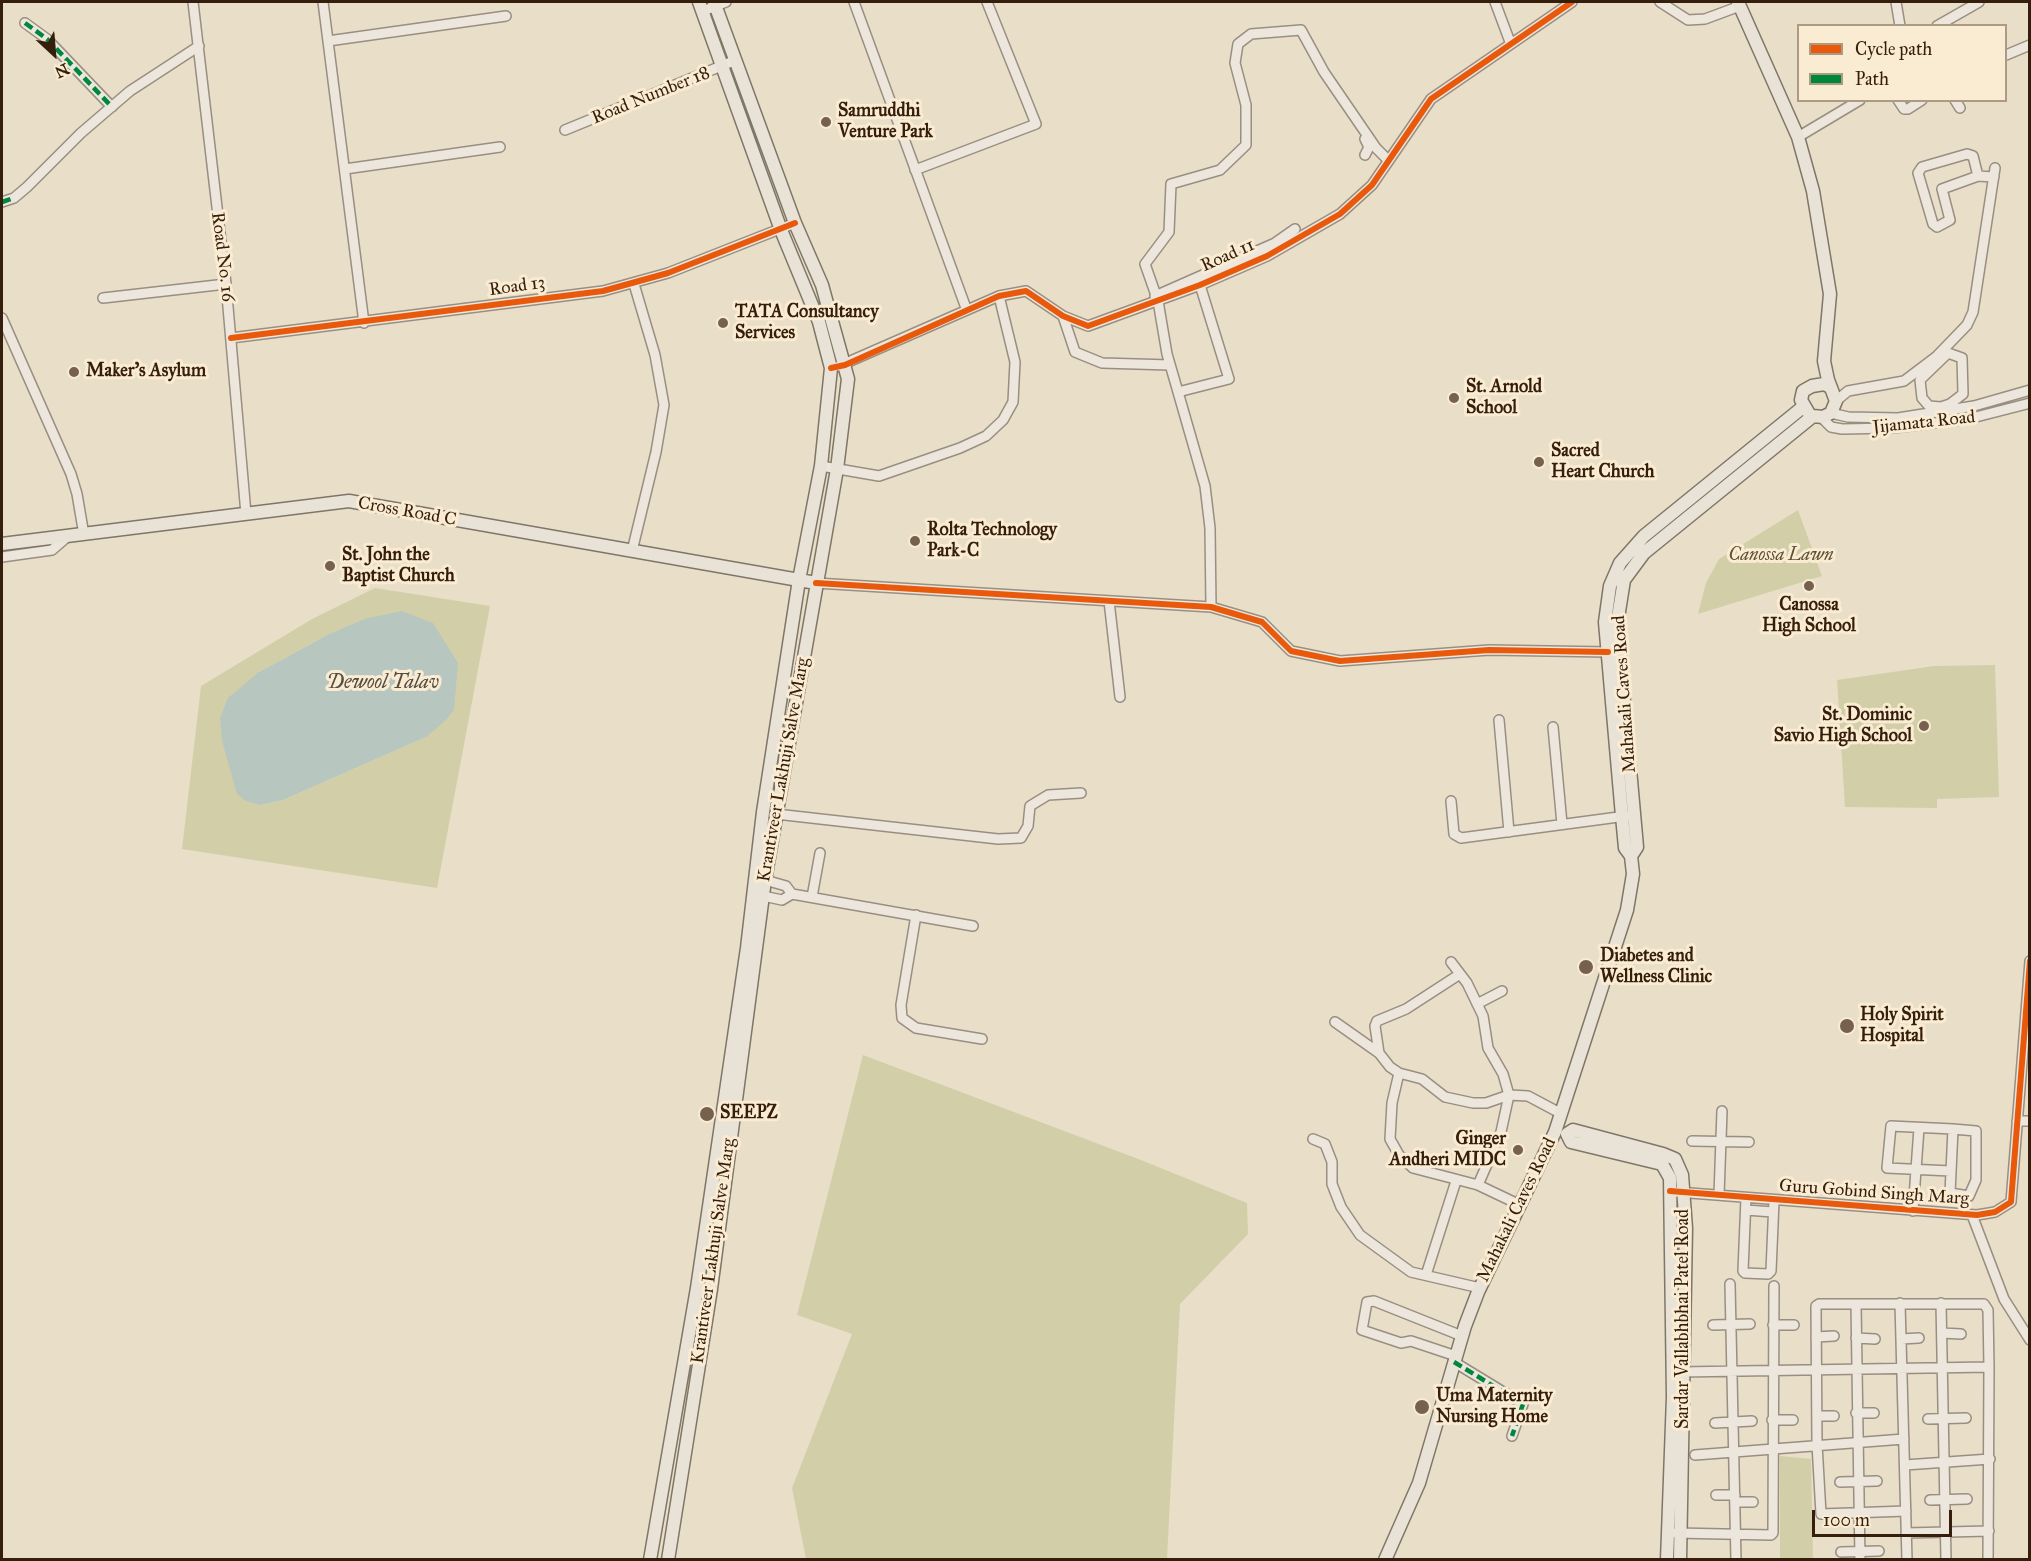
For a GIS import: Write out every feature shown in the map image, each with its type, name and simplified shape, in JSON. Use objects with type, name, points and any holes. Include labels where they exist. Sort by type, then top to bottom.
[{"type":"main road","name":"Krantiveer Lakhuji Salve Marg","points":[[668,1560],[711,1289],[765,880],[837,469],[848,379],[822,285],[795,223],[736,60],[719,3]]},
{"type":"main road","points":[[1739,4],[1798,137],[1813,191],[1830,294],[1824,361],[1836,401],[1822,415],[1803,407],[1808,389],[1824,361]]},
{"type":"main road","name":"Krantiveer Lakhuji Salve Marg","points":[[650,1560],[697,1288],[747,948],[763,812],[799,580],[821,466],[831,368],[819,322],[781,230],[701,6]]},
{"type":"main road","points":[[1808,389],[1824,384],[1830,387]]},
{"type":"main road","name":"Mahakali Caves Road","points":[[1385,1560],[1419,1483],[1462,1336],[1480,1288],[1520,1204],[1561,1133],[1560,1113],[1627,910],[1633,874],[1631,856],[1637,847],[1628,815],[1608,652],[1605,622],[1610,586],[1620,563],[1631,549],[1803,407]]},
{"type":"main road","name":"Mahakali Caves Road","points":[[1628,815],[1617,624],[1624,580],[1644,553],[1822,415]]},
{"type":"main road","name":"Cross Road C","points":[[61,537],[349,501],[816,583]]},
{"type":"main road","points":[[2,544],[61,537]]},
{"type":"main road","name":"Sardar Vallabhbhai Patel Road","points":[[1561,1133],[1573,1130],[1675,1159],[1682,1175],[1684,1192],[1678,1372],[1667,1560]]},
{"type":"main road","name":"Sardar Vallabhbhai Patel Road","points":[[1561,1133],[1571,1142],[1662,1164],[1670,1178],[1678,1372],[1682,1534],[1680,1560]]},
{"type":"main road","points":[[697,1288],[711,1289]]},
{"type":"street","name":"Road No. 16","points":[[193,2],[210,164],[226,284],[246,514]]},
{"type":"street","points":[[323,2],[364,323]]},
{"type":"street","points":[[854,2],[966,308]]},
{"type":"street","points":[[915,170],[1036,124],[987,2]]},
{"type":"street","points":[[1495,2],[1510,42]]},
{"type":"street","name":"Road 11","points":[[831,368],[845,365],[966,308],[999,296],[1026,291],[1063,316],[1089,326],[1157,298],[1200,285],[1268,256],[1340,214],[1372,185],[1431,99],[1510,42],[1572,2]]},
{"type":"street","points":[[1660,2],[1688,20],[1705,19],[1739,4]]},
{"type":"street","points":[[1896,2],[1900,24]]},
{"type":"street","points":[[1940,24],[1979,2]]},
{"type":"street","points":[[701,6],[719,3]]},
{"type":"street","points":[[328,41],[506,16]]},
{"type":"street","points":[[25,23],[62,54],[112,107]]},
{"type":"street","points":[[1211,607],[1210,528],[1205,486],[1170,365],[1157,298],[1145,266],[1169,232],[1171,184],[1218,171],[1246,146],[1246,105],[1235,63],[1238,44],[1251,34],[1299,30],[1323,71],[1376,148],[1388,160]]},
{"type":"street","points":[[2007,55],[2030,45]]},
{"type":"street","points":[[2,202],[14,198],[27,187],[130,91],[199,46]]},
{"type":"street","name":"Road Number 18","points":[[565,130],[736,60]]},
{"type":"street","points":[[1323,71],[1320,74],[1322,78],[1368,145],[1369,149],[1365,155]]},
{"type":"street","points":[[1798,137],[1857,102]]},
{"type":"street","points":[[1899,102],[1904,109],[1919,102]]},
{"type":"street","points":[[345,169],[501,147]]},
{"type":"street","points":[[1836,401],[1848,391],[1904,381],[1921,374],[1942,356],[1954,353],[1962,358],[1963,394],[1941,409],[1929,406],[1922,398],[1920,380],[1921,374],[1953,342],[1973,312],[1994,173],[1978,176],[1942,189],[1950,220],[1949,223],[1937,227],[1933,224],[1918,173],[1922,167],[1967,154],[1973,156],[1978,176]]},
{"type":"street","name":"Road 13","points":[[231,338],[603,291],[634,284],[795,223]]},
{"type":"street","points":[[1157,298],[1275,243],[1295,229]]},
{"type":"street","points":[[103,298],[226,284]]},
{"type":"street","points":[[632,551],[656,452],[664,405],[655,355],[634,284]]},
{"type":"street","points":[[1178,392],[1229,380],[1200,285]]},
{"type":"street","points":[[821,466],[879,476],[960,448],[986,436],[1003,420],[1013,402],[1015,362],[999,296]]},
{"type":"street","points":[[1063,316],[1075,352],[1102,363],[1170,365]]},
{"type":"street","points":[[2,318],[70,474],[82,513],[84,535]]},
{"type":"street","name":"Jijamata Road","points":[[1822,415],[1898,418],[1941,409],[1974,406],[2030,390]]},
{"type":"street","name":"Jijamata Road","points":[[1822,415],[1831,427],[1884,429],[1968,419],[2030,404]]},
{"type":"street","name":"Cross Road C","points":[[2,557],[52,550],[61,537]]},
{"type":"street","points":[[816,583],[1211,607],[1262,622],[1291,651],[1340,661],[1489,650],[1608,652]]},
{"type":"street","points":[[1109,601],[1120,696]]},
{"type":"street","points":[[1498,720],[1509,832]]},
{"type":"street","points":[[1553,728],[1562,824]]},
{"type":"street","points":[[776,814],[1010,839],[1021,838],[1028,826],[1030,807],[1048,795],[1081,793]]},
{"type":"street","points":[[1451,801],[1454,834],[1457,837],[1628,815]]},
{"type":"street","points":[[812,897],[820,853]]},
{"type":"street","points":[[765,880],[786,886],[792,894]]},
{"type":"street","points":[[763,896],[782,900],[792,894],[973,926]]},
{"type":"street","points":[[916,915],[901,1005],[902,1018],[916,1028],[982,1039]]},
{"type":"street","name":"Guru Gobind Singh Marg","points":[[1670,1191],[1972,1215],[1995,1212],[2011,1202],[2030,961]]},
{"type":"street","points":[[1451,962],[1483,1016],[1488,1048],[1503,1074],[1509,1095],[1501,1132],[1478,1185]]},
{"type":"street","points":[[1378,1053],[1375,1026],[1377,1021],[1406,1008],[1460,974]]},
{"type":"street","points":[[1477,1004],[1502,991]]},
{"type":"street","points":[[1335,1022],[1378,1053],[1390,1067],[1422,1079],[1445,1097],[1473,1103],[1486,1103],[1509,1095],[1528,1096],[1560,1113]]},
{"type":"street","points":[[1399,1072],[1392,1103],[1390,1139],[1399,1155],[1413,1167],[1456,1181],[1478,1185],[1520,1204]]},
{"type":"street","points":[[1719,1195],[1722,1111]]},
{"type":"street","points":[[2017,1121],[2030,1121]]},
{"type":"street","points":[[1951,1171],[1887,1168],[1889,1128],[1953,1129],[1977,1132],[1976,1180],[1969,1196],[1950,1194],[1953,1129]]},
{"type":"street","points":[[1913,1211],[1918,1128]]},
{"type":"street","points":[[1313,1139],[1325,1144],[1332,1162],[1332,1184],[1341,1207],[1360,1235],[1411,1272],[1480,1288]]},
{"type":"street","points":[[1692,1141],[1749,1142]]},
{"type":"street","points":[[1426,1275],[1456,1181]]},
{"type":"street","points":[[1746,1198],[1743,1271],[1745,1273],[1768,1274],[1771,1271],[1774,1201]]},
{"type":"street","points":[[1746,1210],[1773,1212]]},
{"type":"street","points":[[1972,1215],[2004,1299],[2030,1340]]},
{"type":"street","points":[[1730,1284],[1730,1370],[1736,1560]]},
{"type":"street","points":[[1668,1532],[1736,1535],[1771,1535],[1773,1533],[1774,1286]]},
{"type":"street","points":[[1462,1336],[1374,1301],[1367,1302],[1362,1330],[1401,1343],[1411,1341],[1455,1359],[1523,1404],[1512,1436]]},
{"type":"street","points":[[1900,1303],[1907,1560]]},
{"type":"street","points":[[1941,1303],[1946,1560]]},
{"type":"street","points":[[1906,1511],[1821,1515],[1817,1444],[1816,1305],[1982,1303],[1986,1306],[1990,1459],[1988,1560]]},
{"type":"street","points":[[1856,1304],[1856,1442],[1860,1555]]},
{"type":"street","points":[[1713,1325],[1750,1324]]},
{"type":"street","points":[[1773,1325],[1794,1325]]},
{"type":"street","points":[[1942,1334],[1961,1334]]},
{"type":"street","points":[[1816,1337],[1834,1336]]},
{"type":"street","points":[[1856,1338],[1875,1339]]},
{"type":"street","points":[[1901,1339],[1919,1338]]},
{"type":"street","points":[[1678,1372],[1989,1367]]},
{"type":"street","points":[[1856,1413],[1874,1413]]},
{"type":"street","points":[[1817,1416],[1834,1416]]},
{"type":"street","points":[[1928,1419],[1966,1418]]},
{"type":"street","points":[[1772,1420],[1792,1420]]},
{"type":"street","points":[[1715,1423],[1752,1421]]},
{"type":"street","points":[[1695,1455],[1733,1450],[1904,1438]]},
{"type":"street","points":[[1905,1465],[1990,1459]]},
{"type":"street","points":[[1840,1482],[1877,1481]]},
{"type":"street","points":[[1716,1496],[1753,1502]]},
{"type":"street","points":[[1930,1500],[1966,1499]]},
{"type":"street","points":[[1906,1533],[1989,1531]]},
{"type":"street","points":[[1841,1552],[1860,1555],[1878,1551]]},
{"type":"green space","name":"Canossa Lawn","points":[[1798,510],[1822,576],[1698,614],[1706,583],[1719,559]]},
{"type":"green space","points":[[375,588],[490,606],[437,888],[182,849],[201,686],[312,619]],"holes":[[[364,619],[426,737],[283,800],[261,805],[259,672],[331,633]]]},
{"type":"green space","points":[[1995,665],[1999,797],[1937,799],[1937,808],[1845,807],[1837,680],[1934,666]]},
{"type":"green space","points":[[863,1055],[1141,1160],[1247,1203],[1248,1234],[1180,1304],[1167,1559],[806,1559],[792,1488],[852,1334],[797,1315]]},
{"type":"green space","points":[[1780,1456],[1811,1459],[1813,1559],[1780,1559]]},
{"type":"water","name":"Dewool Talav","points":[[402,611],[433,623],[458,663],[454,710],[444,722],[426,737],[283,800],[261,805],[246,801],[237,794],[222,741],[220,718],[228,698],[259,672],[331,633],[364,619]]},
{"type":"marked path","points":[[25,23],[47,39],[112,107]]},
{"type":"marked path","points":[[2,202],[14,198]]},
{"type":"marked path","points":[[1454,1362],[1523,1404],[1512,1436]]},
{"type":"cycle path","points":[[831,368],[845,365],[999,296],[1026,291],[1063,316],[1088,326],[1200,285],[1267,256],[1340,214],[1372,185],[1431,99],[1572,2]]},
{"type":"cycle path","points":[[231,338],[603,291],[668,273],[795,223]]},
{"type":"cycle path","points":[[816,583],[1211,607],[1262,622],[1291,651],[1340,661],[1489,650],[1608,652]]},
{"type":"cycle path","points":[[1670,1191],[1977,1215],[1995,1212],[2011,1202],[2030,961]]},
{"type":"place","name":"Samruddhi Venture Park","points":[[826,122]]},
{"type":"place","name":"TATA Consultancy Services","points":[[723,323]]},
{"type":"place","name":"Maker's Asylum","points":[[74,372]]},
{"type":"place","name":"St. Arnold School","points":[[1454,398]]},
{"type":"place","name":"Sacred Heart Church","points":[[1539,462]]},
{"type":"place","name":"Rolta Technology Park-C","points":[[915,541]]},
{"type":"place","name":"St. John the Baptist Church","points":[[330,566]]},
{"type":"place","name":"Canossa High School","points":[[1809,586]]},
{"type":"place","name":"St. Dominic Savio High School","points":[[1924,726]]},
{"type":"place","name":"Diabetes and Wellness Clinic","points":[[1586,967]]},
{"type":"place","name":"Holy Spirit Hospital","points":[[1847,1026]]},
{"type":"place","name":"SEEPZ","points":[[707,1114]]},
{"type":"place","name":"Ginger Andheri MIDC","points":[[1518,1150]]},
{"type":"place","name":"Uma Maternity Nursing Home","points":[[1422,1407]]}]
